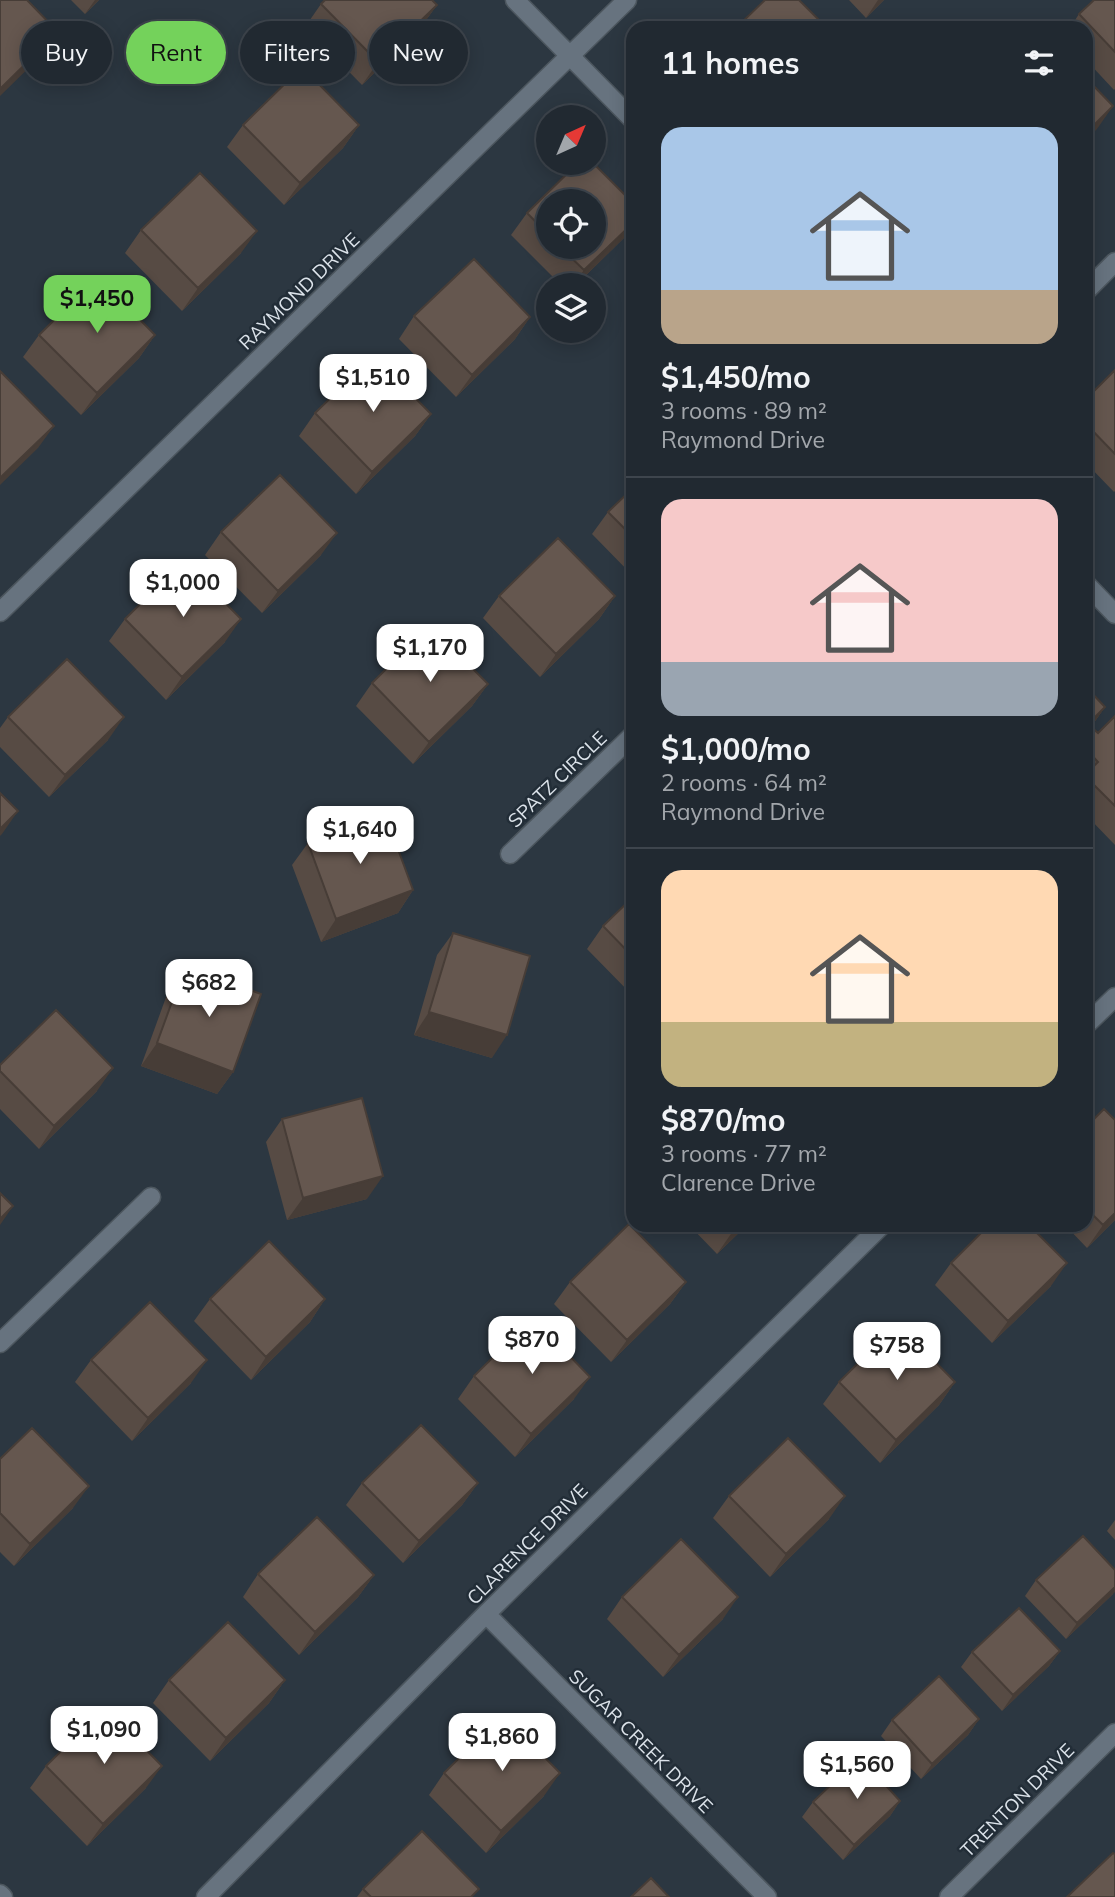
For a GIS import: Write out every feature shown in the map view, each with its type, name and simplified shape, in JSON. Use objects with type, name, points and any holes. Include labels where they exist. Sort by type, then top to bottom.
[{"type":"street","points":[[515,0],[626,113]]},
{"type":"street","name":"RAYMOND DRIVE","points":[[0,612],[627,0]]},
{"type":"street","points":[[1093,284],[1115,262]]},
{"type":"street","points":[[1093,591],[1115,614]]},
{"type":"street","name":"SPATZ CIRCLE","points":[[509,854],[626,742]]},
{"type":"street","points":[[1093,1018],[1115,997]]},
{"type":"street","points":[[0,1343],[152,1197]]},
{"type":"street","name":"CLARENCE DRIVE","points":[[206,1897],[486,1614],[875,1232]]},
{"type":"street","name":"SUGAR CREEK DRIVE","points":[[486,1614],[767,1897]]},
{"type":"street","name":"TRENTON DRIVE","points":[[949,1897],[1115,1733]]},
{"type":"building","points":[[0,0],[27,0],[47,21],[21,21],[21,68],[0,89]]},
{"type":"building","points":[[325,0],[432,0],[437,5],[420,21],[369,21],[369,53],[355,39],[355,21],[338,21],[321,4]]},
{"type":"building","points":[[765,0],[799,0],[820,21],[743,21]]},
{"type":"building","points":[[1094,0],[1115,0],[1115,52],[1093,29],[1093,21],[1086,21],[1079,14]]},
{"type":"building","points":[[285,84],[319,84],[359,125],[300,183],[243,125]]},
{"type":"building","points":[[1093,85],[1113,106],[1093,126]]},
{"type":"building","points":[[200,173],[257,231],[198,288],[141,230]]},
{"type":"building","points":[[566,175],[605,175],[626,196],[626,230],[606,249],[606,189],[551,189]]},
{"type":"building","points":[[536,204],[536,222],[527,213]]},
{"type":"building","points":[[474,259],[530,317],[472,375],[414,316]]},
{"type":"building","points":[[573,259],[595,259],[584,270]]},
{"type":"building","points":[[98,277],[155,335],[97,393],[39,335]]},
{"type":"building","points":[[374,356],[431,414],[372,472],[315,413]]},
{"type":"building","points":[[1115,370],[1115,454],[1093,431],[1093,392]]},
{"type":"building","points":[[0,371],[54,426],[0,478]]},
{"type":"building","points":[[280,475],[337,533],[278,591],[221,532]]},
{"type":"building","points":[[626,495],[626,530],[608,512]]},
{"type":"building","points":[[558,538],[615,596],[556,654],[499,596]]},
{"type":"building","points":[[184,561],[241,619],[182,677],[125,619]]},
{"type":"building","points":[[430,626],[488,684],[429,742],[372,683]]},
{"type":"building","points":[[67,659],[124,717],[65,775],[8,717]]},
{"type":"building","points":[[1093,694],[1105,707],[1093,719]]},
{"type":"building","points":[[1115,716],[1115,806],[1093,784],[1093,767],[1098,762],[1093,757],[1093,728],[1098,733]]},
{"type":"building","points":[[0,793],[18,811],[0,829]]},
{"type":"building","points":[[385,814],[413,890],[336,919],[308,843]]},
{"type":"building","points":[[626,904],[626,950],[603,926]]},
{"type":"building","points":[[453,933],[530,956],[507,1035],[429,1012]]},
{"type":"building","points":[[185,966],[261,994],[233,1072],[157,1043]]},
{"type":"building","points":[[56,1010],[113,1068],[54,1126],[0,1071],[0,1065]]},
{"type":"building","points":[[362,1098],[383,1176],[303,1198],[282,1119]]},
{"type":"building","points":[[1104,1109],[1115,1120],[1115,1213],[1103,1225],[1093,1215],[1093,1120]]},
{"type":"building","points":[[0,1193],[13,1206],[0,1219]]},
{"type":"building","points":[[626,1227],[626,1232],[637,1232],[686,1282],[627,1340],[570,1282]]},
{"type":"building","points":[[982,1232],[1036,1232],[1067,1263],[1008,1321],[951,1263]]},
{"type":"building","points":[[269,1241],[325,1299],[266,1357],[210,1299]]},
{"type":"building","points":[[150,1302],[207,1360],[148,1418],[91,1360]]},
{"type":"building","points":[[533,1318],[590,1377],[531,1434],[474,1376]]},
{"type":"building","points":[[898,1324],[955,1382],[896,1440],[839,1382]]},
{"type":"building","points":[[421,1425],[478,1483],[419,1541],[362,1483]]},
{"type":"building","points":[[32,1428],[89,1486],[30,1544],[0,1513],[0,1459]]},
{"type":"building","points":[[788,1438],[845,1496],[786,1554],[729,1496]]},
{"type":"building","points":[[317,1517],[374,1575],[315,1632],[258,1574]]},
{"type":"building","points":[[1083,1536],[1115,1570],[1115,1587],[1077,1623],[1036,1580]]},
{"type":"building","points":[[681,1539],[738,1597],[679,1655],[622,1597]]},
{"type":"building","points":[[1019,1608],[1060,1651],[1013,1695],[972,1652]]},
{"type":"building","points":[[228,1622],[285,1680],[226,1738],[169,1680]]},
{"type":"building","points":[[939,1676],[979,1719],[932,1764],[892,1720]]},
{"type":"building","points":[[105,1708],[162,1766],[103,1824],[46,1766]]},
{"type":"building","points":[[503,1715],[560,1773],[501,1831],[444,1773]]},
{"type":"building","points":[[860,1757],[900,1801],[854,1845],[813,1802]]},
{"type":"building","points":[[422,1831],[479,1889],[471,1897],[371,1897],[363,1889]]},
{"type":"building","points":[[1113,1853],[1115,1897],[1067,1897]]},
{"type":"building","points":[[651,1878],[669,1897],[631,1897]]}]
